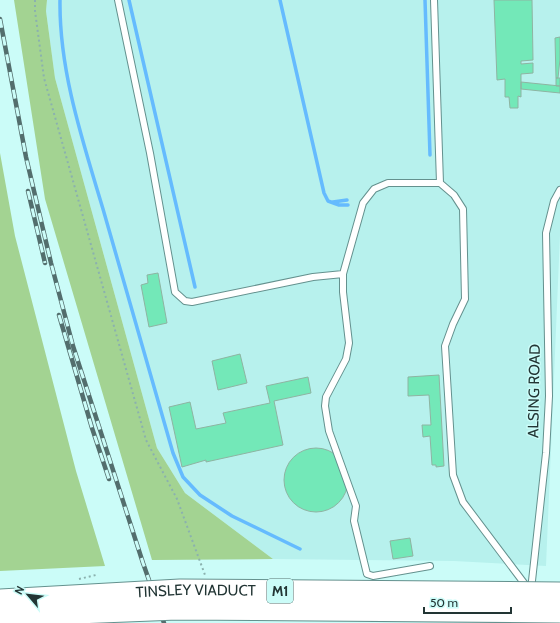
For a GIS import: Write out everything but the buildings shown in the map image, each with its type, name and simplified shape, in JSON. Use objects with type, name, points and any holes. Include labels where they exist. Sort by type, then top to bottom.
[{"type":"highway","name":"TINSLEY VIADUCT","points":[[0,600],[180,590],[560,593]]},
{"type":"highway","name":"TINSLEY VIADUCT","points":[[0,616],[177,609],[560,612]]},
{"type":"lane","points":[[118,0],[150,153],[175,292],[185,301],[192,302],[313,277],[343,274]]},
{"type":"lane","points":[[430,566],[373,576],[367,574],[354,521],[356,506],[329,430],[325,406],[326,397],[346,359],[349,344],[343,292],[343,274],[363,203],[374,189],[388,183],[440,183],[434,0]]},
{"type":"lane","name":"ALSING ROAD","points":[[440,183],[454,195],[463,209],[465,299],[453,324],[445,346],[453,475],[464,502],[531,594],[546,453],[549,396],[546,233],[554,201],[560,190]]},
{"type":"path","points":[[36,0],[35,11],[44,78],[146,440],[177,499],[207,579]]},
{"type":"shaded area","points":[[47,0],[560,0],[560,235],[546,566],[454,561],[273,559],[185,493],[157,448],[55,78],[46,11]]},
{"type":"green space","points":[[14,0],[47,0],[46,11],[55,78],[157,448],[185,493],[273,559],[152,560],[45,199]]},
{"type":"green space","points":[[0,153],[15,236],[76,471],[105,566],[0,571]]},
{"type":"waterway","points":[[60,0],[63,53],[80,132],[173,453],[183,477],[200,495],[232,516],[300,549]]},
{"type":"waterway","points":[[129,0],[195,287]]},
{"type":"waterway","points":[[280,0],[324,193],[328,201],[339,205],[348,205]]},
{"type":"waterway","points":[[425,0],[430,155]]},
{"type":"waterway","points":[[333,202],[347,200]]},
{"type":"railway","points":[[0,19],[26,157],[51,263],[73,346],[143,563],[164,623]]},
{"type":"railway","points":[[28,191],[45,263]]},
{"type":"railway","points":[[59,315],[92,428],[109,479]]}]
